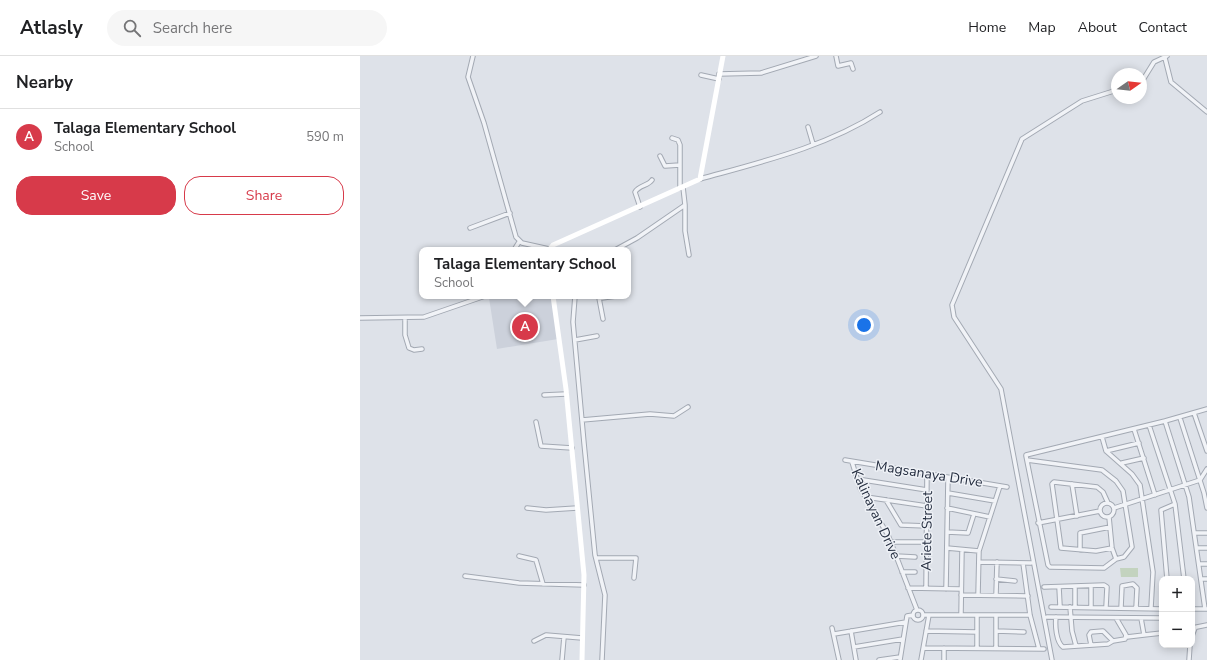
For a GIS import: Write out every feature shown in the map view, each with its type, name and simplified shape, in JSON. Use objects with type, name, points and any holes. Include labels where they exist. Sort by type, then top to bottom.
[{"type":"street","points":[[473,56],[468,77],[484,123],[516,237],[519,242],[538,247]]},
{"type":"street","points":[[700,179],[723,56]]},
{"type":"street","points":[[800,61],[801,56]]},
{"type":"street","points":[[701,75],[719,76],[761,74],[816,56]]},
{"type":"street","points":[[836,56],[838,66],[851,63],[853,69]]},
{"type":"street","points":[[1147,73],[1154,62],[1166,57],[1171,82],[1207,112]]},
{"type":"street","points":[[1052,660],[1001,390],[954,317],[952,305],[1000,188],[1022,139],[1077,104],[1111,92]]},
{"type":"street","points":[[551,247],[700,179],[764,162],[833,137],[880,112]]},
{"type":"street","points":[[808,126],[813,144]]},
{"type":"street","points":[[672,138],[679,142],[682,187],[685,205],[685,230],[689,255]]},
{"type":"street","points":[[660,156],[665,166],[680,165]]},
{"type":"street","points":[[640,207],[636,192],[652,180]]},
{"type":"street","points":[[621,247],[641,236],[685,205]]},
{"type":"street","points":[[470,228],[510,213]]},
{"type":"street","points":[[516,247],[519,242]]},
{"type":"street","points":[[360,318],[404,318],[430,316],[478,299]]},
{"type":"street","points":[[553,299],[572,448],[584,585],[582,660]]},
{"type":"street","points":[[575,299],[573,313],[575,340],[596,558],[605,594],[602,660]]},
{"type":"street","points":[[598,299],[602,319]]},
{"type":"street","points":[[404,318],[408,348],[414,350],[422,349]]},
{"type":"street","points":[[575,340],[597,336]]},
{"type":"street","points":[[544,395],[566,394]]},
{"type":"street","points":[[582,420],[650,414],[674,416],[688,407]]},
{"type":"street","points":[[1027,460],[1102,470],[1116,481],[1123,491],[1132,548],[1124,557],[1116,559],[1104,568],[1050,567],[1047,563],[1038,523],[1027,460],[1027,454],[1180,418],[1207,409]]},
{"type":"street","points":[[1194,413],[1207,451]]},
{"type":"street","points":[[1180,418],[1200,480],[1207,508]]},
{"type":"street","points":[[1165,421],[1191,502],[1206,609],[1195,609]]},
{"type":"street","points":[[536,422],[541,446],[572,448]]},
{"type":"street","points":[[1149,425],[1175,504],[1184,576]]},
{"type":"street","points":[[1134,429],[1155,495]]},
{"type":"street","points":[[1102,437],[1106,451],[1122,463],[1140,485],[1153,572],[1151,608]]},
{"type":"street","points":[[1106,451],[1139,443]]},
{"type":"street","points":[[1122,463],[1144,458]]},
{"type":"street","name":"Magsanaya Drive","points":[[845,460],[1007,487]]},
{"type":"street","name":"Kalinayan Drive","points":[[852,462],[857,479],[883,526],[917,610]]},
{"type":"street","points":[[1114,508],[1200,480],[1207,469]]},
{"type":"street","name":"Ariete Street","points":[[926,588],[927,474]]},
{"type":"street","points":[[946,589],[948,478]]},
{"type":"street","points":[[857,479],[927,490]]},
{"type":"street","points":[[1112,548],[1096,551],[1061,548],[1052,484],[1054,482],[1097,487],[1103,492],[1108,503],[1114,508]]},
{"type":"street","points":[[1072,484],[1076,516]]},
{"type":"street","points":[[978,595],[979,551],[1000,486]]},
{"type":"street","points":[[948,493],[995,501]]},
{"type":"street","points":[[866,497],[927,506]]},
{"type":"street","points":[[886,500],[901,525],[926,526]]},
{"type":"street","points":[[1100,511],[1102,505],[1108,503]]},
{"type":"street","points":[[1168,576],[1161,510],[1175,504]]},
{"type":"street","points":[[527,508],[546,510],[577,508]]},
{"type":"street","points":[[947,508],[990,517]]},
{"type":"street","points":[[1109,517],[1114,512],[1114,508]]},
{"type":"street","points":[[1038,523],[1100,511]]},
{"type":"street","points":[[1100,511],[1105,517],[1109,517]]},
{"type":"street","points":[[947,532],[968,533],[974,514]]},
{"type":"street","points":[[1109,517],[1112,548],[1116,559]]},
{"type":"street","points":[[1080,550],[1080,533],[1110,528]]},
{"type":"street","points":[[1195,533],[1207,533]]},
{"type":"street","points":[[890,542],[926,542]]},
{"type":"street","points":[[947,548],[979,551]]},
{"type":"street","points":[[1197,548],[1207,548]]},
{"type":"street","points":[[961,615],[962,550]]},
{"type":"street","points":[[519,556],[536,560],[543,584]]},
{"type":"street","points":[[896,556],[915,557]]},
{"type":"street","points":[[596,558],[636,558],[634,578]]},
{"type":"street","points":[[979,562],[1031,563]]},
{"type":"street","points":[[996,595],[997,562]]},
{"type":"street","points":[[1023,563],[1030,615],[1039,649]]},
{"type":"street","points":[[1199,564],[1207,564]]},
{"type":"street","points":[[902,572],[915,572]]},
{"type":"street","points":[[465,576],[543,584],[584,585]]},
{"type":"street","points":[[996,579],[1015,581]]},
{"type":"street","points":[[1201,579],[1207,579]]},
{"type":"street","points":[[1121,608],[1122,586],[1133,584],[1137,588],[1136,608]]},
{"type":"street","points":[[1075,586],[1075,607]]},
{"type":"street","points":[[1091,586],[1091,607]]},
{"type":"street","points":[[1044,587],[1106,586],[1106,607]]},
{"type":"street","points":[[1059,587],[1060,606]]},
{"type":"street","points":[[908,588],[961,589]]},
{"type":"street","points":[[961,595],[1028,596]]},
{"type":"street","points":[[1051,607],[1159,608]]},
{"type":"street","points":[[1070,607],[1070,617],[1076,646]]},
{"type":"street","points":[[913,616],[917,610],[921,611],[924,615],[1030,615]]},
{"type":"street","points":[[879,660],[900,658],[907,616],[913,616],[916,620],[920,620],[924,615]]},
{"type":"street","points":[[921,660],[929,615]]},
{"type":"street","points":[[977,615],[977,648]]},
{"type":"street","points":[[996,615],[996,648]]},
{"type":"street","points":[[1047,617],[1159,618]]},
{"type":"street","points":[[1056,617],[1056,626],[1061,646],[1108,644],[1127,637],[1159,633]]},
{"type":"street","points":[[1116,618],[1127,637]]},
{"type":"street","points":[[1141,618],[1144,635]]},
{"type":"street","points":[[834,634],[906,622]]},
{"type":"street","points":[[1195,628],[1207,625]]},
{"type":"street","points":[[832,628],[839,660]]},
{"type":"street","points":[[850,631],[856,660]]},
{"type":"street","points":[[926,631],[977,632]]},
{"type":"street","points":[[996,632],[1024,632]]},
{"type":"street","points":[[1091,645],[1089,635],[1091,632],[1103,632],[1113,641]]},
{"type":"street","points":[[534,641],[542,635],[564,638],[582,638]]},
{"type":"street","points":[[562,660],[564,638]]},
{"type":"street","points":[[854,647],[903,639]]},
{"type":"street","points":[[924,648],[1044,649]]},
{"type":"street","points":[[944,648],[944,660]]},
{"type":"street","points":[[1190,648],[1190,660]]},
{"type":"shaded area","points":[[489,299],[552,299],[558,339],[497,349]]},
{"type":"green space","points":[[1120,568],[1138,568],[1138,577],[1121,577]]},
{"type":"place","name":"Talaga Elementary School","points":[[525,327]]}]
